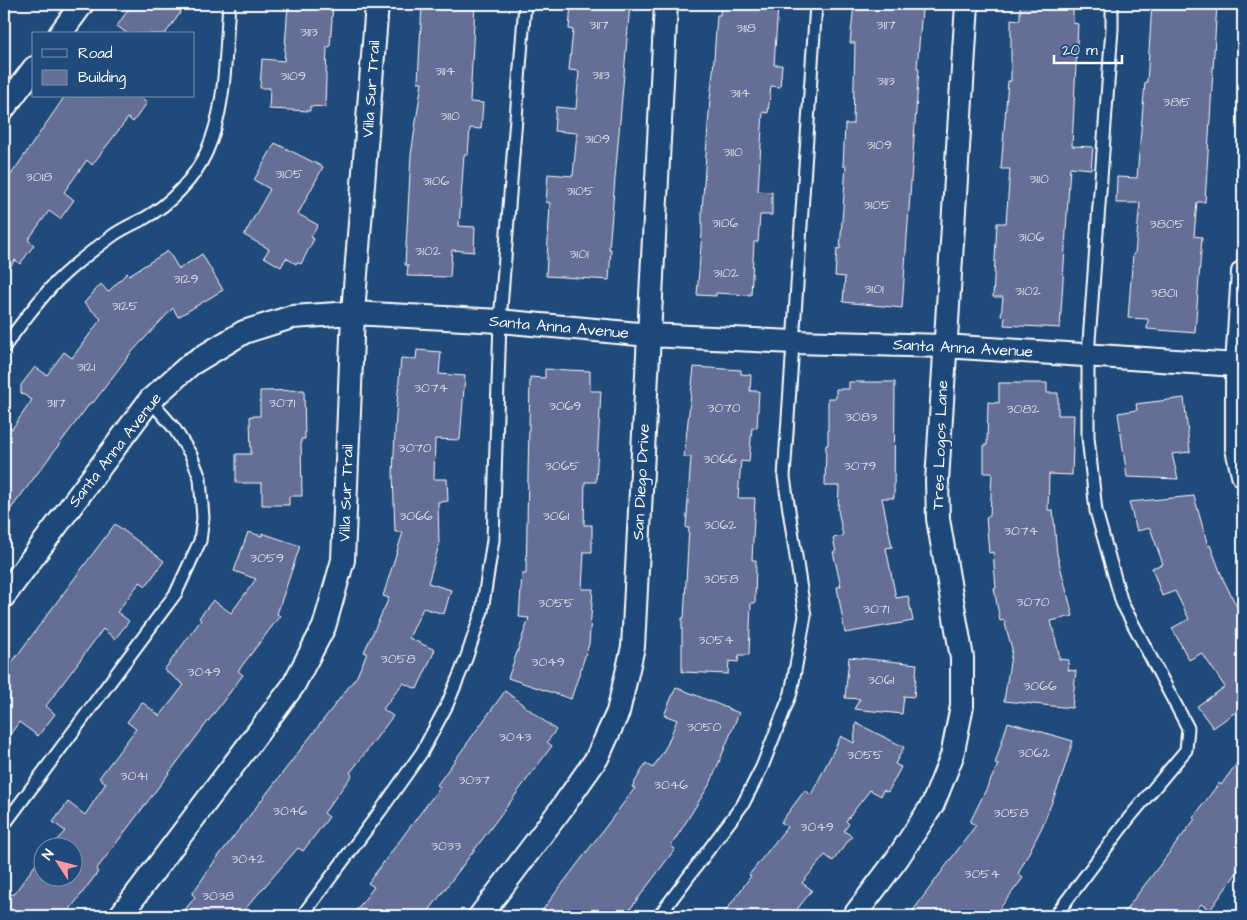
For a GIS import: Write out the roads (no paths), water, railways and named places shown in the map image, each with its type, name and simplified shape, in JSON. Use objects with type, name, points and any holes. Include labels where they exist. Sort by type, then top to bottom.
[{"type":"street","points":[[61,32],[82,4]]},
{"type":"street","name":"Villa Sur Trail","points":[[120,916],[293,686],[324,627],[343,560],[353,312],[377,4]]},
{"type":"street","name":"San Diego Drive","points":[[480,916],[597,758],[618,712],[633,646],[666,4]]},
{"type":"street","name":"Tres Logos Lane","points":[[854,916],[897,859],[933,804],[952,756],[962,706],[962,658],[938,519],[936,481],[967,4]]},
{"type":"street","points":[[4,108],[32,71]]},
{"type":"street","points":[[1243,272],[1237,365],[1237,449],[1243,476]]},
{"type":"street","name":"Santa Anna Avenue","points":[[4,596],[150,400],[191,364],[244,332],[292,317],[353,312],[500,321],[648,335],[794,342],[944,346],[1237,365]]},
{"type":"lane","points":[[4,347],[32,308],[58,281],[116,233],[147,217],[176,194],[194,174],[206,153],[217,121],[223,84],[229,4]]},
{"type":"lane","points":[[302,916],[422,752],[447,705],[466,659],[482,611],[493,540],[500,321],[525,4]]},
{"type":"lane","points":[[659,916],[743,804],[762,767],[791,693],[805,616],[784,477],[816,4]]},
{"type":"lane","points":[[1056,916],[1129,818],[1186,750],[1188,728],[1122,603],[1096,511],[1088,437],[1088,355],[1112,4]]},
{"type":"lane","points":[[4,825],[176,594],[200,541],[203,518],[200,478],[191,455],[174,428],[150,400]]}]
